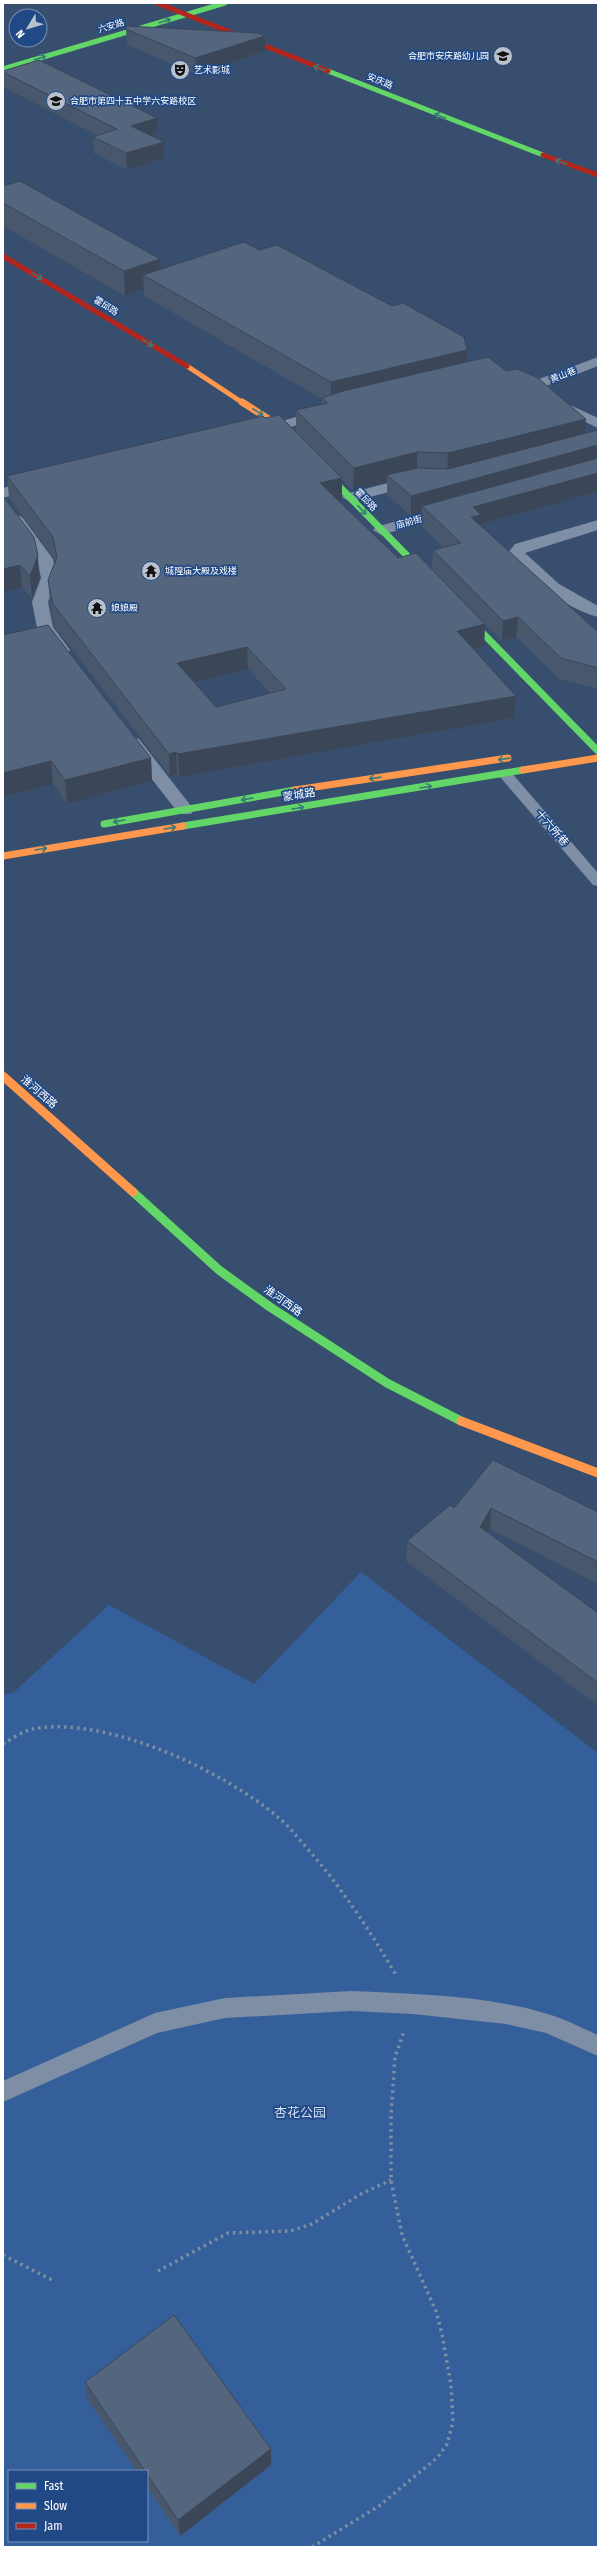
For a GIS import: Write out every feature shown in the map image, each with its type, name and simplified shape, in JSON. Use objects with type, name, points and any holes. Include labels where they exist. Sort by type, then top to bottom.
[{"type":"street","name":"安庆路","points":[[157,3],[457,123],[598,175]]},
{"type":"street","name":"六安路","points":[[3,60],[198,3]]},
{"type":"street","name":"六安路","points":[[3,69],[225,3]]},
{"type":"street","name":"霍邱路","points":[[3,256],[200,373],[281,427],[297,443]]},
{"type":"street","name":"黄山巷","points":[[528,388],[598,361]]},
{"type":"street","points":[[513,381],[598,424]]},
{"type":"street","points":[[246,435],[281,427],[337,408]]},
{"type":"street","name":"霍邱路","points":[[313,459],[435,584]]},
{"type":"street","points":[[3,492],[55,480]]},
{"type":"street","points":[[350,497],[417,481],[428,481]]},
{"type":"street","points":[[3,502],[46,559],[49,578],[40,602],[45,628],[74,666]]},
{"type":"street","name":"庙前街","points":[[381,530],[464,507]]},
{"type":"street","points":[[598,524],[520,547],[516,553],[534,572],[584,608],[598,612]]},
{"type":"street","points":[[456,606],[596,747]]},
{"type":"street","points":[[122,728],[185,810]]},
{"type":"street","points":[[578,748],[596,747]]},
{"type":"street","name":"蒙城路","points":[[94,826],[323,785],[516,757]]},
{"type":"street","name":"蒙城路","points":[[3,856],[598,758]]},
{"type":"street","name":"淮河西路","points":[[3,1076],[134,1191],[219,1270],[270,1307],[387,1383],[472,1426],[598,1473]]},
{"type":"lane","name":"十六所巷","points":[[505,774],[598,882]]},
{"type":"lane","points":[[3,2092],[155,2023],[195,2013],[225,2008],[351,2001],[413,2004],[506,2014],[548,2024],[598,2046]]},
{"type":"path","points":[[3,1744],[31,1729],[64,1726],[124,1737],[165,1750],[228,1781],[280,1818],[323,1866],[358,1911],[413,2004],[395,2057],[391,2180],[402,2235],[436,2311],[442,2334],[451,2385],[453,2422],[447,2444],[438,2457],[379,2506],[312,2547]]},
{"type":"path","points":[[158,2271],[228,2233],[290,2232],[312,2224],[361,2194],[391,2180]]},
{"type":"path","points":[[3,2255],[52,2280]]},
{"type":"green space","name":"杏花公园","points":[[361,1572],[598,1753],[598,2547],[3,2547],[3,1694],[13,1693],[109,1605],[254,1684]]},
{"type":"building","points":[[127,26],[258,33],[265,36],[195,58],[126,29]]},
{"type":"building","points":[[39,60],[157,118],[131,126],[164,142],[126,153],[93,137],[117,129],[3,72]]},
{"type":"building","points":[[20,181],[160,259],[124,271],[3,203],[3,186]]},
{"type":"building","points":[[244,242],[259,250],[277,245],[392,306],[403,303],[464,337],[467,350],[331,382],[143,275]]},
{"type":"building","points":[[488,357],[506,371],[517,369],[538,378],[586,419],[448,453],[417,452],[354,468],[296,410],[328,403],[322,398],[343,391]]},
{"type":"building","points":[[279,415],[342,478],[320,483],[398,558],[416,553],[485,624],[457,631],[516,696],[178,754],[176,752],[169,754],[53,604],[48,580],[57,557],[53,537],[7,476],[263,416],[265,418]],"holes":[[[247,647],[286,689],[216,707],[177,663]]]},
{"type":"building","points":[[598,430],[598,445],[411,496],[387,475],[418,468],[448,469]]},
{"type":"building","points":[[598,458],[598,473],[473,507],[481,515],[471,517],[598,632],[598,668],[561,658],[518,617],[503,621],[433,550],[461,543],[422,506]]},
{"type":"building","points":[[3,496],[34,537],[38,555],[30,576],[20,565],[3,569]]},
{"type":"building","points":[[48,625],[151,758],[65,780],[51,761],[3,773],[3,635]]},
{"type":"building","points":[[493,1460],[598,1512],[598,1562],[491,1508],[480,1527],[598,1613],[598,1683],[407,1541],[450,1505],[454,1508]]},
{"type":"building","points":[[174,2315],[271,2449],[178,2520],[148,2475],[148,2470],[144,2470],[85,2382]]},
{"type":"traffic: fast","points":[[3,69],[225,3]]},
{"type":"traffic: fast","points":[[328,71],[543,155]]},
{"type":"traffic: fast","points":[[321,468],[428,577]]},
{"type":"traffic: fast","points":[[465,615],[598,751]]},
{"type":"traffic: fast","points":[[183,826],[523,770]]},
{"type":"traffic: fast","points":[[104,824],[295,790]]},
{"type":"traffic: fast","points":[[133,1192],[219,1270],[270,1307],[387,1383],[461,1421]]},
{"type":"traffic: slow","points":[[187,366],[281,427],[290,436]]},
{"type":"traffic: slow","points":[[295,790],[508,758]]},
{"type":"traffic: slow","points":[[523,770],[598,758]]},
{"type":"traffic: slow","points":[[3,856],[183,826]]},
{"type":"traffic: slow","points":[[3,1076],[133,1192]]},
{"type":"traffic: slow","points":[[461,1421],[598,1473]]},
{"type":"traffic: jam","points":[[157,3],[328,71]]},
{"type":"traffic: jam","points":[[543,155],[598,175]]},
{"type":"traffic: jam","points":[[3,256],[187,366]]},
{"type":"place","name":"合肥市安庆路幼儿园","points":[[503,56]]},
{"type":"place","name":"艺术影城","points":[[180,70]]},
{"type":"place","name":"合肥市第四十五中学六安路校区","points":[[56,101]]},
{"type":"place","name":"城隍庙大殿及戏楼","points":[[151,571]]},
{"type":"place","name":"娘娘殿","points":[[97,608]]}]
